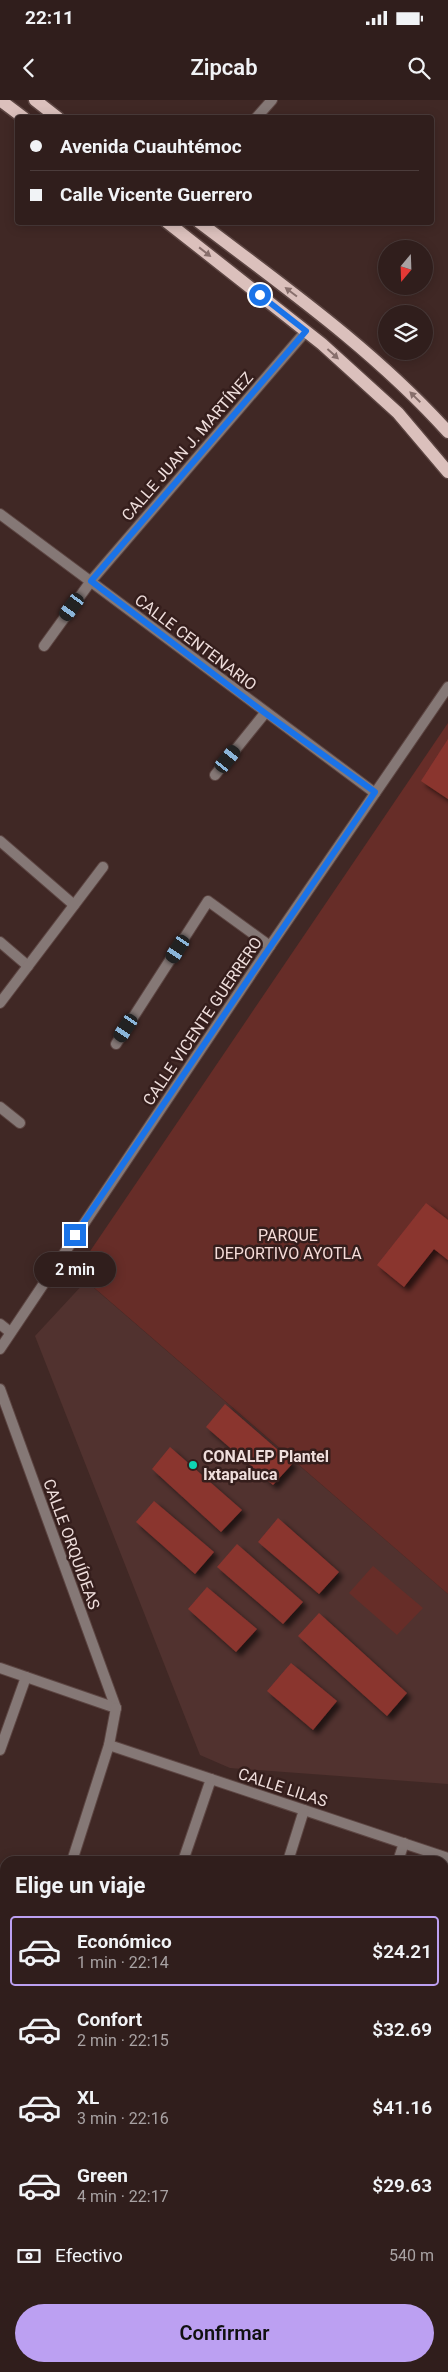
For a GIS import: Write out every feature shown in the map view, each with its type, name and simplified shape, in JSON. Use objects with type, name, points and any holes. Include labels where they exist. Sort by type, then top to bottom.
[{"type":"main road","points":[[0,100],[20,115]]},
{"type":"main road","points":[[35,100],[54,115]]},
{"type":"main road","points":[[171,225],[306,331],[398,414],[448,472]]},
{"type":"main road","points":[[203,225],[335,326],[415,396],[448,432]]},
{"type":"street","points":[[259,115],[272,100]]},
{"type":"street","name":"CALLE JUAN J. MARTÍNEZ","points":[[44,646],[91,581],[306,331]]},
{"type":"street","name":"CALLE CENTENARIO","points":[[0,514],[265,713],[375,792]]},
{"type":"street","name":"CALLE VICENTE GUERRERO","points":[[0,1349],[270,946],[448,687]]},
{"type":"street","points":[[215,775],[265,713]]},
{"type":"street","points":[[0,840],[74,905]]},
{"type":"street","points":[[0,1003],[103,867]]},
{"type":"street","points":[[116,1044],[208,902],[270,946]]},
{"type":"street","points":[[0,942],[28,966]]},
{"type":"street","points":[[0,1108],[20,1123]]},
{"type":"street","points":[[0,1324],[10,1332]]},
{"type":"street","name":"CALLE ORQUÍDEAS","points":[[0,1389],[116,1708]]},
{"type":"street","points":[[0,1668],[116,1708],[109,1745],[74,1856]]},
{"type":"street","points":[[0,1750],[26,1677]]},
{"type":"street","name":"CALLE LILAS","points":[[109,1745],[442,1856]]},
{"type":"street","points":[[185,1856],[210,1779]]},
{"type":"street","points":[[290,1856],[304,1810]]},
{"type":"street","points":[[400,1856],[404,1843]]},
{"type":"shaded area","name":"CONALEP Plantel Ixtapaluca","points":[[86,1281],[448,1594],[448,1784],[230,1768],[200,1755],[35,1336]]},
{"type":"green space","name":"PARQUE DEPORTIVO AYOTLA","points":[[448,723],[448,1594],[76,1272]]},
{"type":"green space","points":[[373,1566],[423,1608],[397,1635],[349,1593]]},
{"type":"building","points":[[448,739],[448,799],[421,781]]},
{"type":"building","points":[[426,1203],[448,1220],[448,1260],[434,1249],[404,1287],[377,1265]]},
{"type":"building","points":[[225,1404],[293,1463],[273,1485],[206,1427]]},
{"type":"building","points":[[170,1447],[242,1510],[221,1532],[152,1469]]},
{"type":"building","points":[[154,1501],[214,1552],[195,1574],[136,1522]]},
{"type":"building","points":[[278,1518],[339,1572],[319,1594],[258,1542]]},
{"type":"building","points":[[237,1544],[303,1602],[283,1624],[217,1567]]},
{"type":"building","points":[[207,1587],[257,1629],[236,1652],[188,1609]]},
{"type":"building","points":[[319,1613],[407,1693],[387,1716],[298,1636]]},
{"type":"building","points":[[291,1663],[337,1701],[313,1730],[267,1691]]},
{"type":"place","name":"CONALEP Plantel Ixtapaluca","points":[[193,1465]]},
{"type":"route","points":[[75,1235],[375,792],[265,713],[91,581],[306,331],[260,295]]}]
